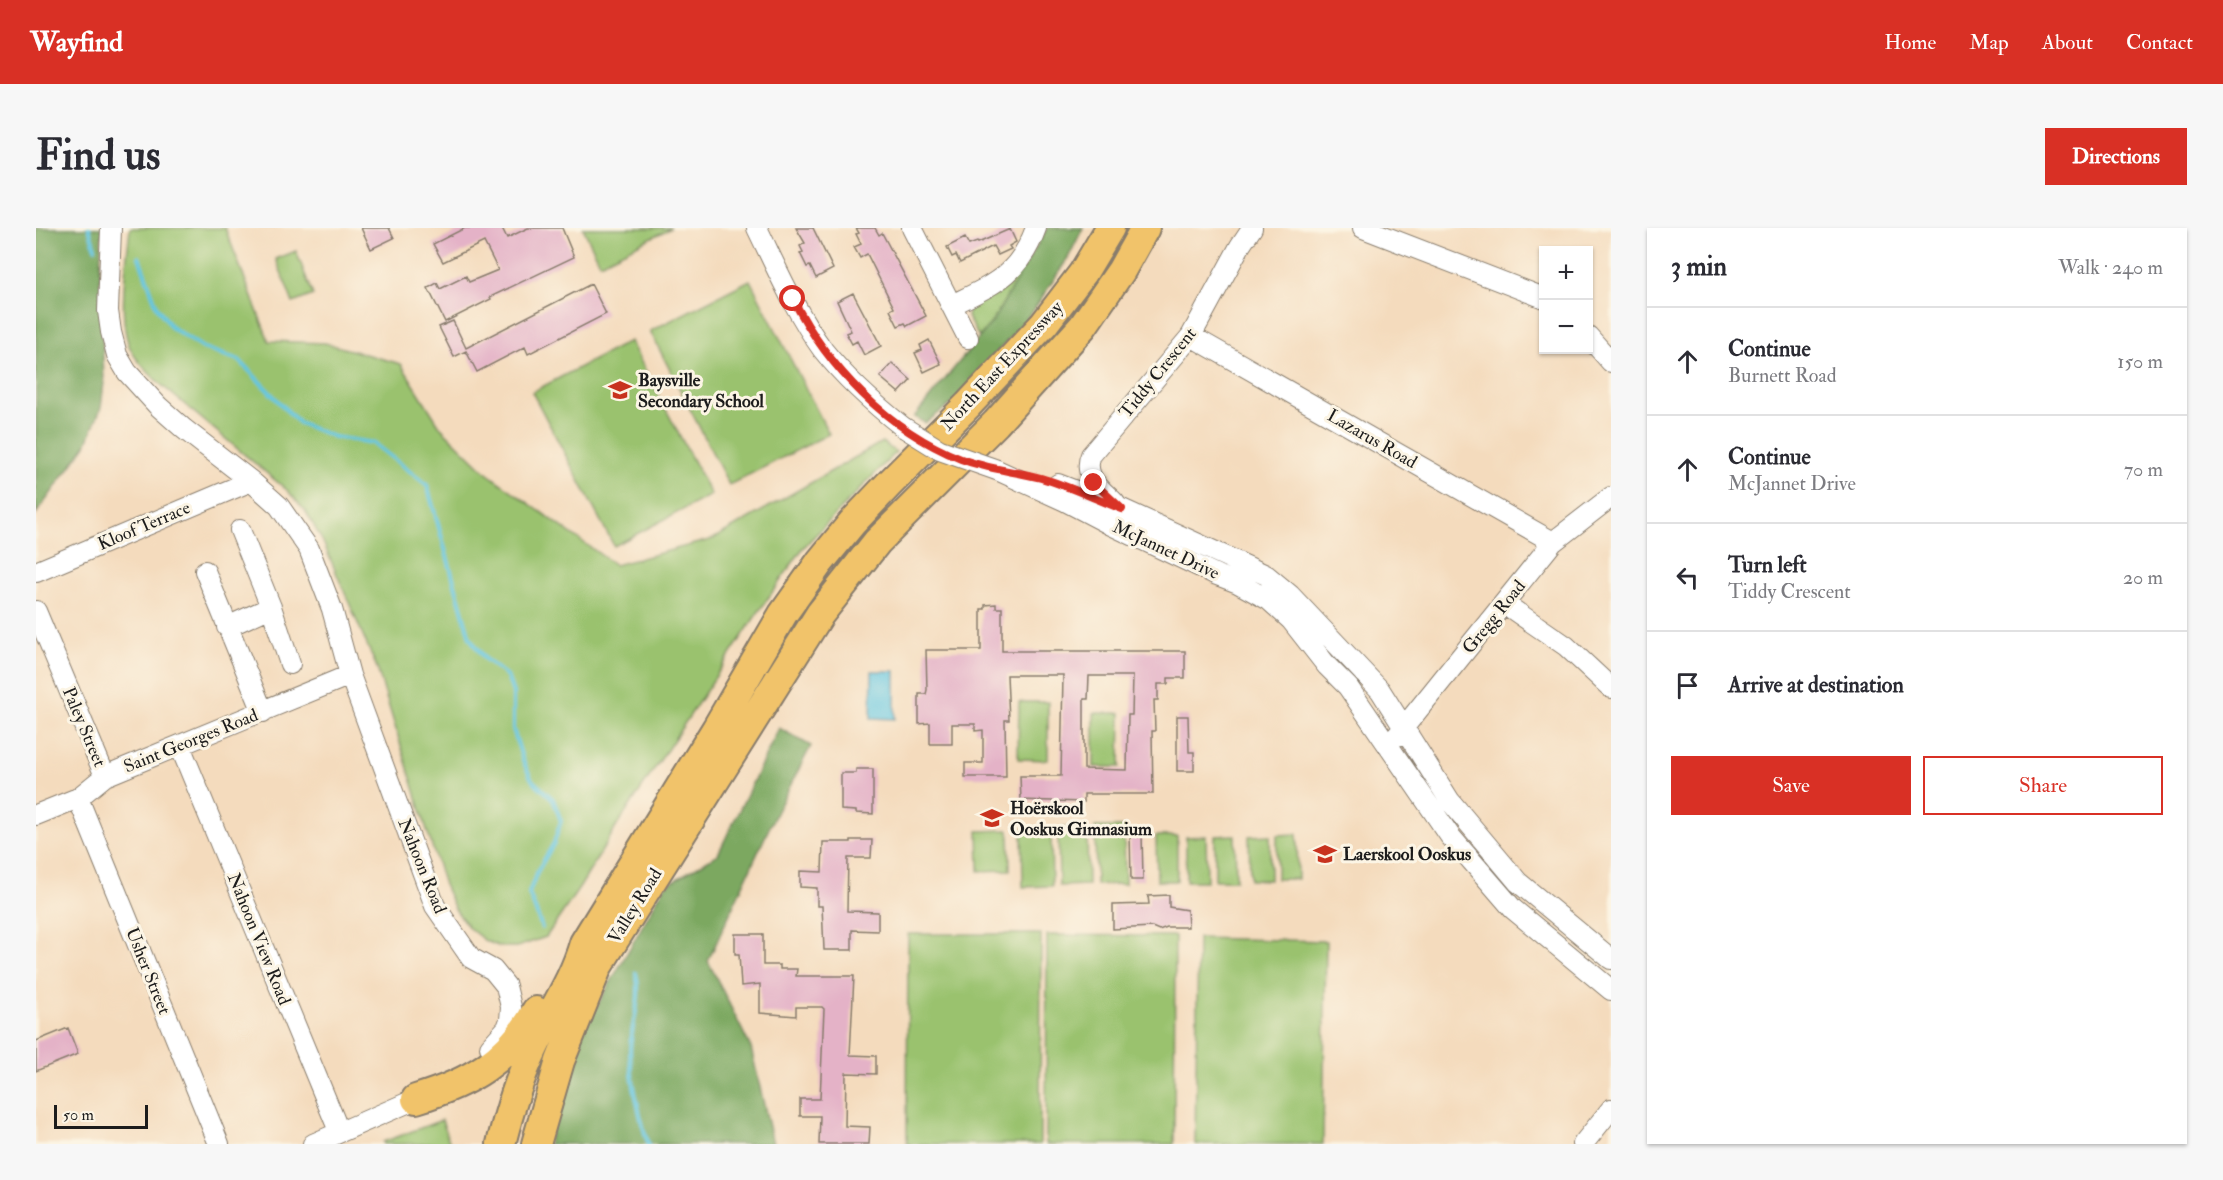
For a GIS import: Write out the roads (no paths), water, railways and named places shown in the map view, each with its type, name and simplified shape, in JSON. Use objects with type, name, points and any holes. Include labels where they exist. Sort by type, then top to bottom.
[{"type":"highway","name":"North East Expressway","points":[[716,729],[783,614],[820,562],[852,523],[1044,324],[1083,273],[1110,228]]},
{"type":"highway","name":"North East Expressway","points":[[774,686],[820,614],[877,542],[996,423],[1083,326],[1121,271],[1145,228]]},
{"type":"highway","name":"Valley Road","points":[[536,1144],[560,1061],[598,966],[774,686]]},
{"type":"highway","name":"Valley Road","points":[[501,1144],[515,1095],[531,1053],[577,967],[584,943],[716,729]]},
{"type":"highway","points":[[416,1099],[470,1079],[499,1058],[521,1035],[566,962],[584,943]]},
{"type":"street","points":[[111,228],[108,311],[117,355],[127,372],[159,406],[279,506],[309,549],[332,609],[350,675]]},
{"type":"street","points":[[757,228],[806,324],[823,350],[881,410],[940,450],[997,470],[1041,478],[1082,494],[1109,518],[1116,517]]},
{"type":"street","points":[[912,228],[968,338]]},
{"type":"street","points":[[952,305],[991,286],[1011,272],[1028,246],[1036,228]]},
{"type":"street","name":"Tiddy Crescent","points":[[1116,517],[1089,474],[1088,463],[1091,455],[1191,336],[1252,228]]},
{"type":"street","points":[[1363,228],[1539,296]]},
{"type":"street","name":"Lazarus Road","points":[[1191,336],[1553,542]]},
{"type":"street","points":[[1593,342],[1611,362]]},
{"type":"street","name":"McJannet Drive","points":[[997,470],[1073,504],[1116,517],[1295,613],[1380,690],[1405,726],[1450,801],[1518,882],[1611,959]]},
{"type":"street","name":"Kloof Terrace","points":[[36,572],[251,481]]},
{"type":"street","name":"Gregg Road","points":[[1388,748],[1553,542],[1611,497]]},
{"type":"street","points":[[240,530],[271,607],[290,664]]},
{"type":"street","points":[[205,571],[263,712]]},
{"type":"street","points":[[1505,604],[1566,646],[1611,688]]},
{"type":"street","points":[[227,627],[271,607]]},
{"type":"street","name":"Paley Street","points":[[36,611],[105,776]]},
{"type":"street","name":"McJannet Drive","points":[[1295,613],[1327,666],[1348,687],[1450,836],[1513,909],[1611,990]]},
{"type":"street","name":"Saint Georges Road","points":[[36,815],[78,798],[105,776],[350,675]]},
{"type":"street","name":"Nahoon Road","points":[[313,1144],[416,1099],[470,1065],[502,1035],[510,1020],[511,1007],[507,986],[493,970],[471,958],[435,906],[350,675]]},
{"type":"street","name":"Nahoon View Road","points":[[180,746],[339,1131]]},
{"type":"street","name":"Usher Street","points":[[78,798],[219,1144]]},
{"type":"street","points":[[1583,1144],[1611,1109]]},
{"type":"water","points":[[872,671],[895,671],[895,719],[871,718]]},
{"type":"waterway","points":[[89,228],[95,248]]},
{"type":"waterway","points":[[139,257],[157,307],[171,327],[203,348],[239,360],[299,423],[334,437],[373,443],[427,485],[470,638],[485,659],[507,676],[513,693],[513,729],[523,761],[532,780],[553,799],[561,821],[554,843],[537,872],[529,893],[542,928]]},
{"type":"waterway","points":[[636,973],[638,993],[630,1052],[636,1098],[648,1144]]},
{"type":"place","name":"Baysville Secondary School","points":[[620,390]]},
{"type":"place","name":"Hoërskool Ooskus Gimnasium","points":[[992,818]]},
{"type":"place","name":"Laerskool Ooskus","points":[[1325,854]]}]
